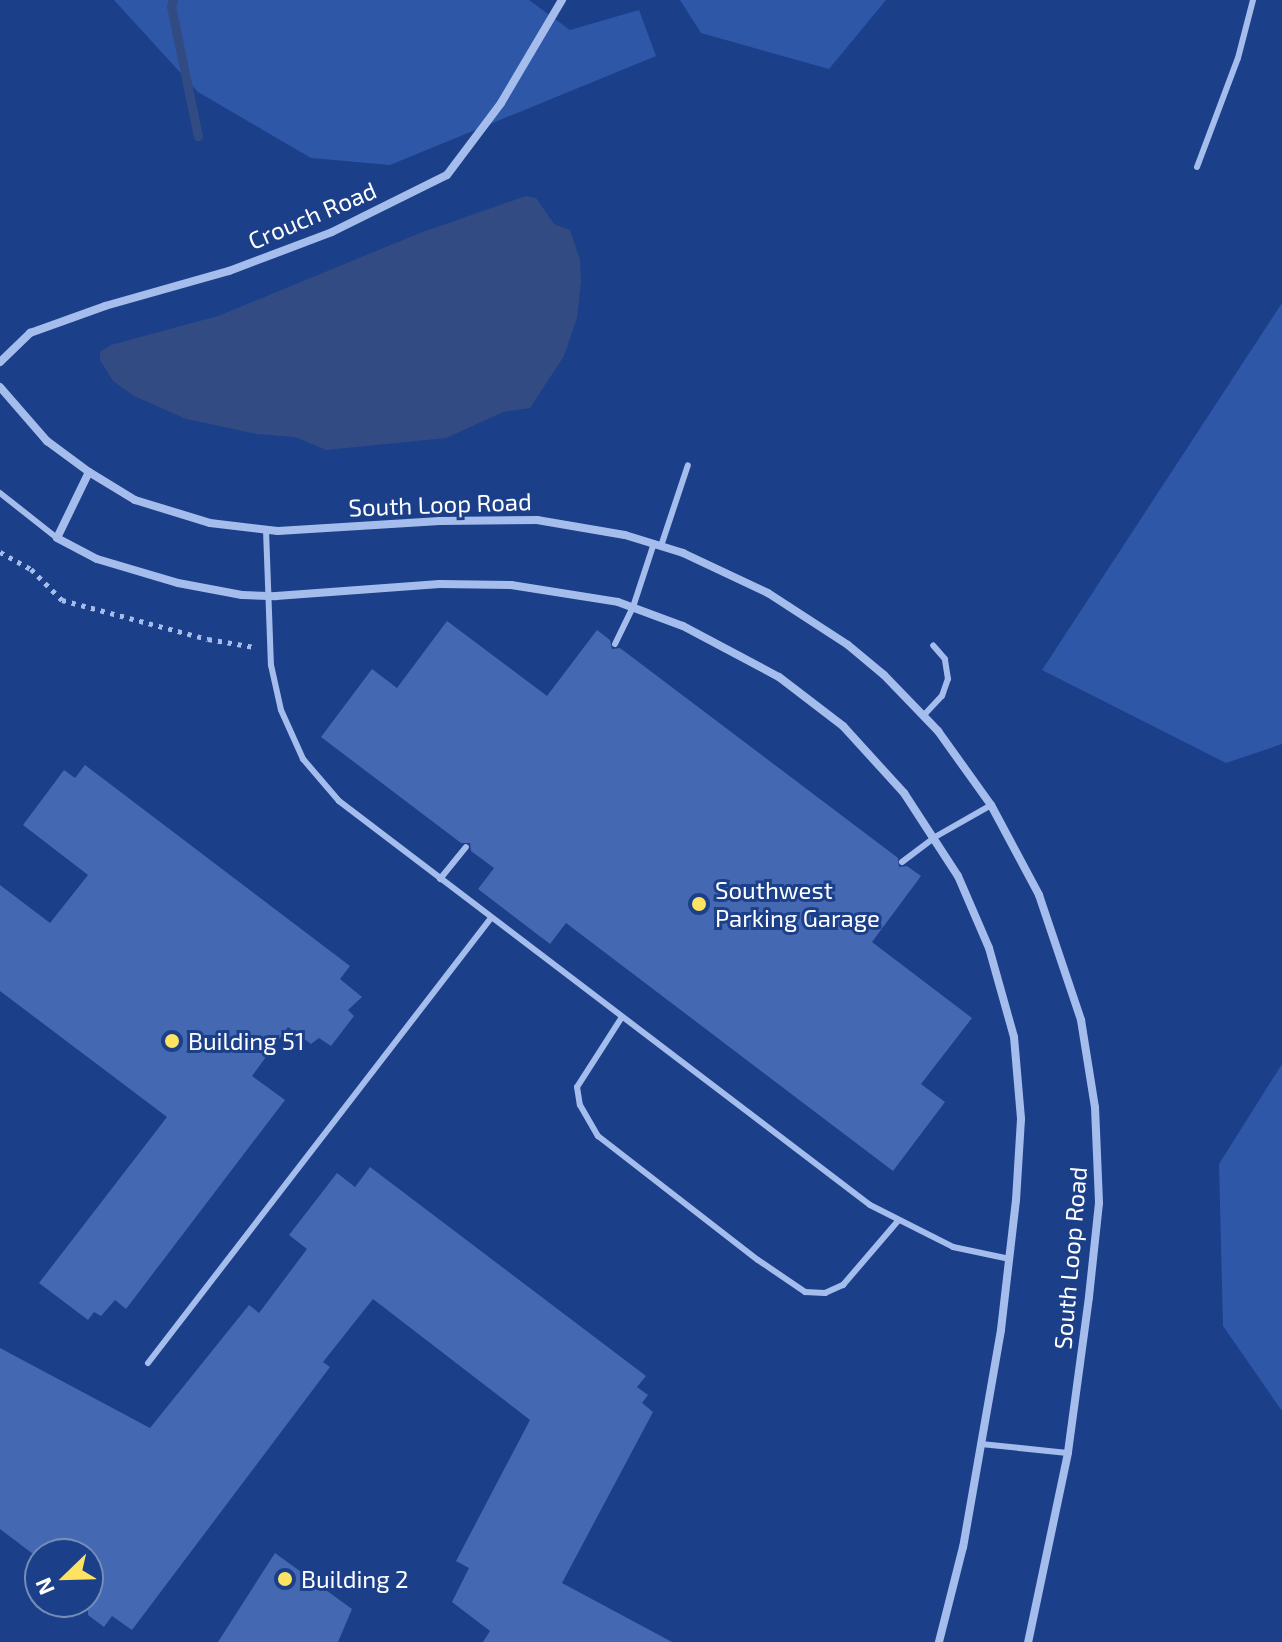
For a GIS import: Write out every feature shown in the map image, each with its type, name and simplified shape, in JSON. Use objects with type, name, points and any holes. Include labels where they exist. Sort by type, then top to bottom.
[{"type":"street","name":"Crouch Road","points":[[0,362],[30,333],[105,306],[258,260],[332,232],[447,175],[501,103],[562,0]]},
{"type":"street","name":"South Loop Road","points":[[0,387],[47,441],[89,472],[135,500],[173,513],[266,530],[506,519],[569,524],[658,544],[729,573],[811,619],[872,665],[924,715],[991,805],[1028,871],[1057,943],[1081,1020],[1092,1078],[1099,1203],[1068,1453],[1028,1642]]},
{"type":"street","points":[[89,472],[57,538],[97,559],[178,583],[268,597],[440,584],[511,585],[589,595],[683,626],[739,653],[819,706],[884,768],[935,837],[979,919],[999,977],[1014,1037],[1021,1145],[1010,1259],[981,1444],[963,1547],[939,1642]]},
{"type":"lane","points":[[1197,167],[1238,58],[1253,0]]},
{"type":"lane","points":[[615,644],[633,607],[688,465]]},
{"type":"lane","points":[[0,493],[57,538]]},
{"type":"lane","points":[[266,530],[271,649],[281,710],[303,759],[339,801],[870,1205],[897,1222],[953,1247],[1010,1259]]},
{"type":"lane","points":[[924,715],[942,696],[948,679],[945,659],[933,645]]},
{"type":"lane","points":[[902,862],[935,837],[991,805]]},
{"type":"lane","points":[[440,879],[466,847]]},
{"type":"lane","points":[[148,1363],[491,918]]},
{"type":"lane","points":[[622,1017],[577,1087],[580,1105],[598,1136],[758,1260],[805,1292],[825,1293],[843,1285],[897,1222]]},
{"type":"lane","points":[[981,1444],[1068,1453]]},
{"type":"path","points":[[0,552],[31,569],[62,600],[208,639],[271,649]]},
{"type":"shaded area","points":[[114,0],[529,0],[570,30],[639,10],[656,56],[390,165],[311,158],[198,92]]},
{"type":"shaded area","points":[[680,0],[886,0],[829,69],[701,33]]},
{"type":"shaded area","points":[[526,196],[536,198],[554,224],[570,230],[580,260],[581,282],[577,318],[564,356],[530,408],[503,412],[446,438],[326,450],[295,437],[257,434],[186,419],[134,396],[113,381],[100,360],[100,352],[111,345],[218,316],[420,233]]},
{"type":"shaded area","points":[[1282,303],[1282,744],[1226,763],[1042,670]]},
{"type":"shaded area","points":[[1282,1064],[1282,1411],[1223,1326],[1219,1164]]},
{"type":"building","name":"Southwest Parking Garage","points":[[447,621],[547,696],[597,630],[610,640],[612,649],[620,648],[898,858],[899,867],[907,866],[921,876],[872,942],[972,1018],[921,1084],[945,1102],[893,1171],[566,923],[550,944],[478,889],[494,868],[471,851],[470,843],[461,843],[321,737],[372,669],[397,688]]},
{"type":"building","name":"Building 51","points":[[85,765],[350,966],[340,979],[362,997],[348,1010],[354,1016],[331,1046],[319,1038],[311,1044],[288,1027],[252,1076],[285,1100],[126,1309],[115,1300],[101,1316],[94,1312],[88,1320],[39,1283],[167,1117],[0,991],[0,885],[50,923],[88,875],[23,825],[64,770],[75,778]]},
{"type":"building","points":[[370,1167],[646,1376],[637,1387],[648,1395],[642,1403],[653,1412],[562,1583],[672,1642],[483,1642],[490,1631],[452,1602],[469,1568],[456,1561],[530,1420],[373,1299],[323,1362],[330,1367],[132,1630],[112,1616],[104,1627],[92,1618],[104,1618],[104,1538],[24,1538],[24,1547],[0,1529],[0,1348],[150,1428],[249,1305],[259,1313],[307,1249],[289,1235],[337,1173],[355,1187]]},
{"type":"building","name":"Building 2","points":[[275,1553],[352,1609],[338,1642],[218,1642]]},
{"type":"waterway","points":[[173,0],[171,6],[198,136]]},
{"type":"place","name":"Southwest Parking Garage","points":[[699,904]]},
{"type":"place","name":"Building 51","points":[[172,1041]]},
{"type":"place","name":"Building 2","points":[[285,1579]]}]
